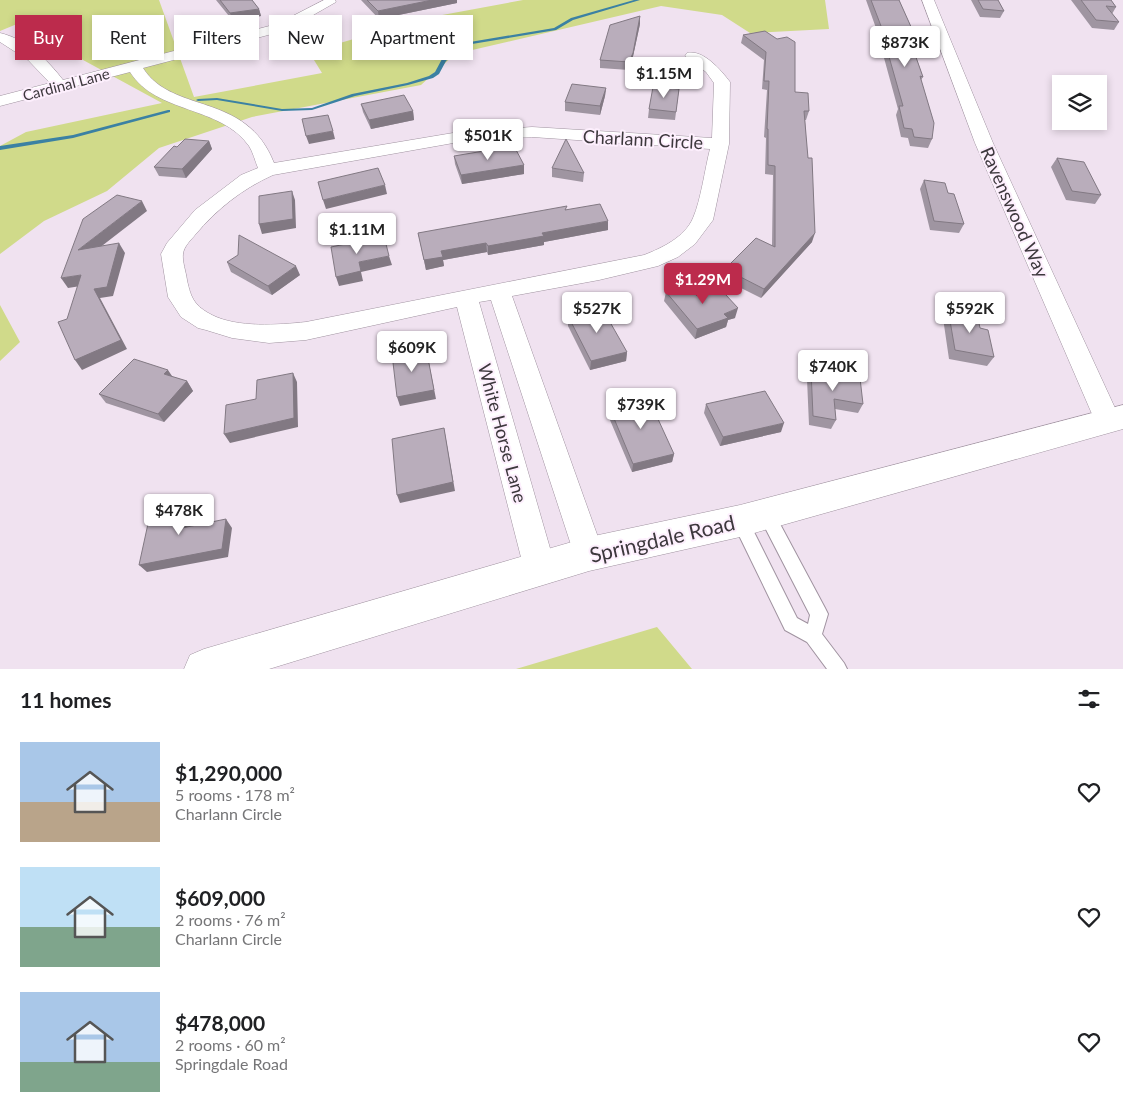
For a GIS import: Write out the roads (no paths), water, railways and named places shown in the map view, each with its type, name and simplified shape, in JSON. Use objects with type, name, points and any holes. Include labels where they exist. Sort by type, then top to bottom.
[{"type":"main road","name":"Springdale Road","points":[[204,669],[589,554],[753,518],[1115,419]]},
{"type":"street","name":"Ravenswood Way","points":[[928,0],[984,143],[1115,419]]},
{"type":"street","name":"Cardinal Lane","points":[[0,101],[282,27],[330,1]]},
{"type":"street","points":[[0,37],[34,55],[48,68],[59,85]]},
{"type":"street","points":[[692,56],[711,69],[722,82],[720,144]]},
{"type":"street","points":[[134,66],[146,83],[161,92],[222,115],[235,124],[256,142],[268,170]]},
{"type":"street","name":"Charlann Circle","points":[[523,133],[720,144],[703,220],[688,239],[671,252],[650,261],[599,273],[466,297],[306,331],[269,334],[232,329],[206,322],[189,311],[178,296],[172,254],[177,243],[202,214],[248,180],[268,170],[459,137],[523,133]]},
{"type":"street","points":[[499,291],[589,554]]},
{"type":"street","name":"White Horse Lane","points":[[466,297],[540,568]]},
{"type":"lane","points":[[753,518],[819,614],[813,636]]},
{"type":"lane","points":[[753,518],[791,624],[813,636],[838,669]]},
{"type":"waterway","points":[[198,100],[217,99],[282,110],[312,109],[354,95],[408,84],[431,77],[437,73],[444,60],[454,51],[471,43],[555,29],[572,19],[638,0]]},
{"type":"waterway","points":[[0,148],[73,136],[168,111]]}]
